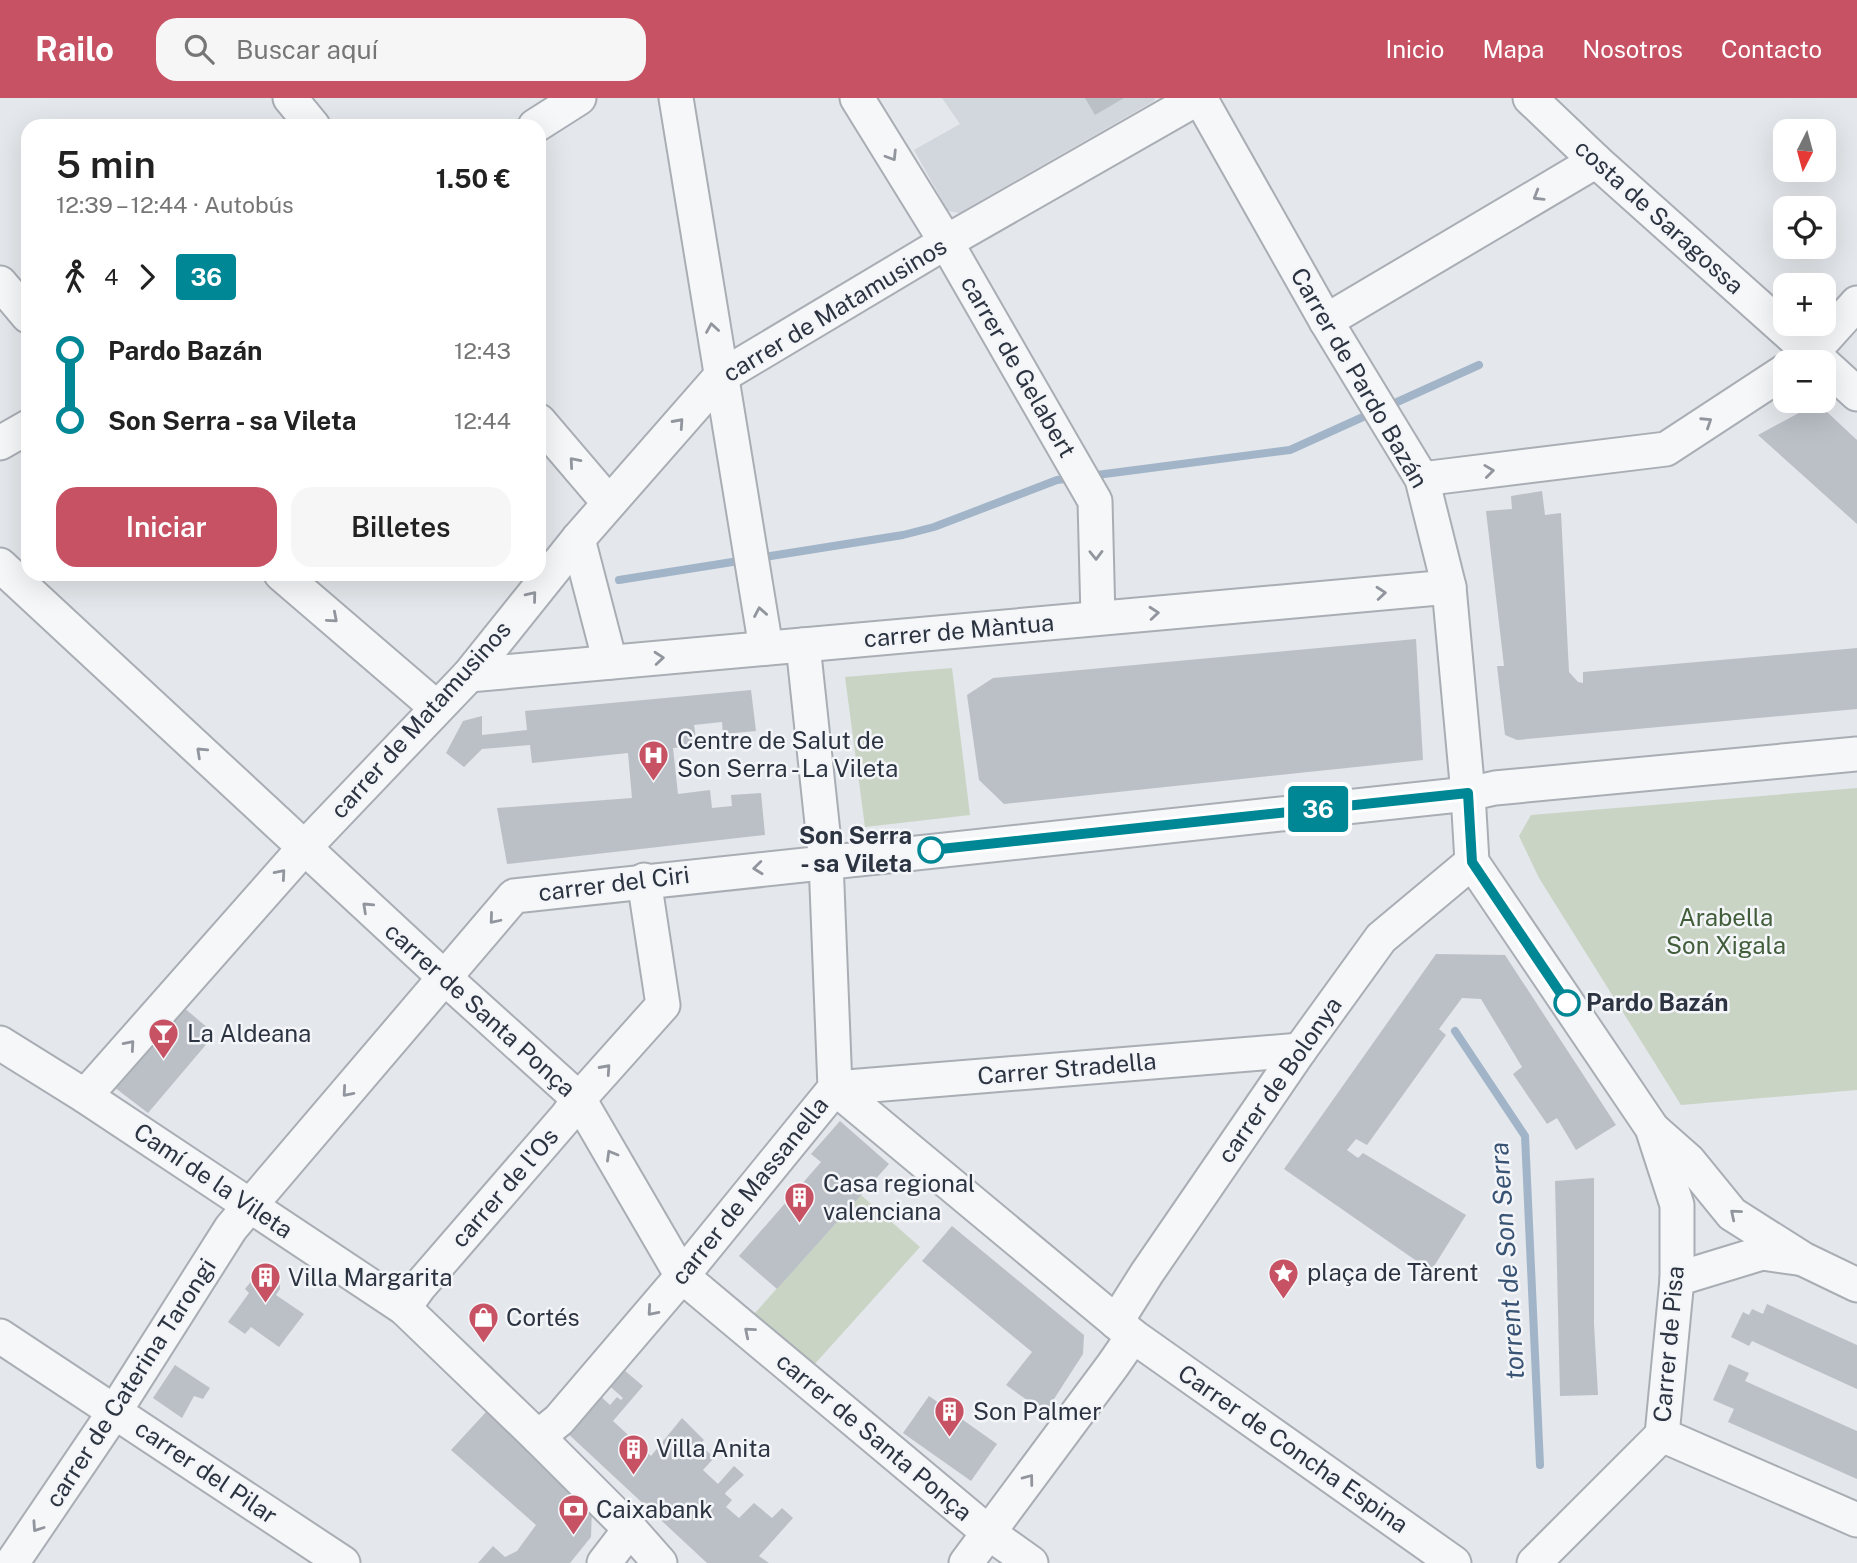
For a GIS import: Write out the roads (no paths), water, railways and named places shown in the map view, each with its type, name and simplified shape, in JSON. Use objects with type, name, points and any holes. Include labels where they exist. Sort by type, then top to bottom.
[{"type":"street","points":[[290,98],[307,119]]},
{"type":"street","points":[[546,119],[579,98]]},
{"type":"street","points":[[676,98],[766,648]]},
{"type":"street","name":"carrer de Gelabert","points":[[857,98],[946,243],[1095,501],[1098,618]]},
{"type":"street","name":"carrer de Matamusinos","points":[[546,579],[720,377],[1199,98]]},
{"type":"street","name":"Carrer de Pardo Bazán","points":[[1199,98],[1326,321],[1422,479],[1449,587],[1472,862]]},
{"type":"street","name":"costa de Saragossa","points":[[1530,98],[1794,350]]},
{"type":"street","points":[[1326,321],[1596,161]]},
{"type":"street","points":[[0,283],[21,308]]},
{"type":"street","points":[[1819,350],[1857,303]]},
{"type":"street","name":"costa de Saragossa","points":[[1836,381],[1857,394]]},
{"type":"street","points":[[1422,479],[1666,449],[1773,384]]},
{"type":"street","points":[[546,429],[609,503]]},
{"type":"street","points":[[0,443],[21,431]]},
{"type":"street","points":[[578,539],[610,662]]},
{"type":"street","name":"carrer de Santa Ponça","points":[[0,565],[579,1099],[682,1276],[989,1533],[1031,1563]]},
{"type":"street","points":[[289,581],[437,708]]},
{"type":"street","name":"carrer de Matamusinos","points":[[85,1096],[304,848],[469,675],[544,581]]},
{"type":"street","name":"carrer de Màntua","points":[[469,675],[1449,587]]},
{"type":"street","name":"carrer de Massanella","points":[[538,1437],[559,1420],[682,1276],[835,1088],[826,861],[803,645]]},
{"type":"street","name":"carrer del Ciri","points":[[250,1205],[514,896],[1495,788],[1857,754]]},
{"type":"street","points":[[1472,862],[1652,1128],[1688,1160],[1732,1214],[1803,1259],[1857,1285]]},
{"type":"street","name":"carrer de Bolonya","points":[[966,1563],[989,1533],[1124,1329],[1147,1273],[1300,1050],[1381,938],[1472,862]]},
{"type":"street","name":"carrer de l'Os","points":[[404,1308],[579,1099],[663,1005],[644,880]]},
{"type":"street","name":"Camí de la Vileta","points":[[0,1043],[85,1096],[404,1308],[538,1437],[660,1563]]},
{"type":"street","name":"Carrer Stradella","points":[[835,1088],[1300,1050]]},
{"type":"street","name":"Carrer de Concha Espina","points":[[835,1088],[1124,1329],[1454,1563]]},
{"type":"street","name":"Carrer de Pisa","points":[[1652,1128],[1676,1205],[1677,1279],[1662,1435],[1857,1520]]},
{"type":"street","name":"carrer de Caterina Tarongi","points":[[12,1563],[115,1411],[231,1228],[250,1205]]},
{"type":"street","points":[[1677,1279],[1762,1253],[1803,1259]]},
{"type":"street","name":"carrer del Pilar","points":[[0,1336],[343,1563]]},
{"type":"street","points":[[1534,1563],[1662,1435]]},
{"type":"street","points":[[604,1563],[630,1529]]},
{"type":"waterway","points":[[1386,407],[1479,365]]},
{"type":"waterway","points":[[1089,476],[1290,450],[1374,412]]},
{"type":"waterway","points":[[758,558],[903,535],[934,527],[1057,480],[1073,478]]},
{"type":"waterway","points":[[619,580],[745,560]]},
{"type":"waterway","name":"torrent de Son Serra","points":[[1455,1031],[1525,1136],[1540,1465]]},
{"type":"place","name":"Centre de Salut de Son Serra - La Vileta","points":[[654,782]]},
{"type":"place","name":"Son Serra - sa Vileta","points":[[931,850]]},
{"type":"place","name":"Pardo Bazán","points":[[1567,1003]]},
{"type":"place","name":"La Aldeana","points":[[164,1061]]},
{"type":"place","name":"Casa regional valenciana","points":[[800,1225]]},
{"type":"place","name":"plaça de Tàrent","points":[[1284,1300]]},
{"type":"place","name":"Villa Margarita","points":[[265,1305]]},
{"type":"place","name":"Cortés","points":[[483,1345]]},
{"type":"place","name":"Son Palmer","points":[[950,1439]]},
{"type":"place","name":"Villa Anita","points":[[633,1476]]},
{"type":"place","name":"Caixabank","points":[[573,1537]]},
{"type":"park label","name":"Arabella Son Xigala","points":[[1726,932]]}]
